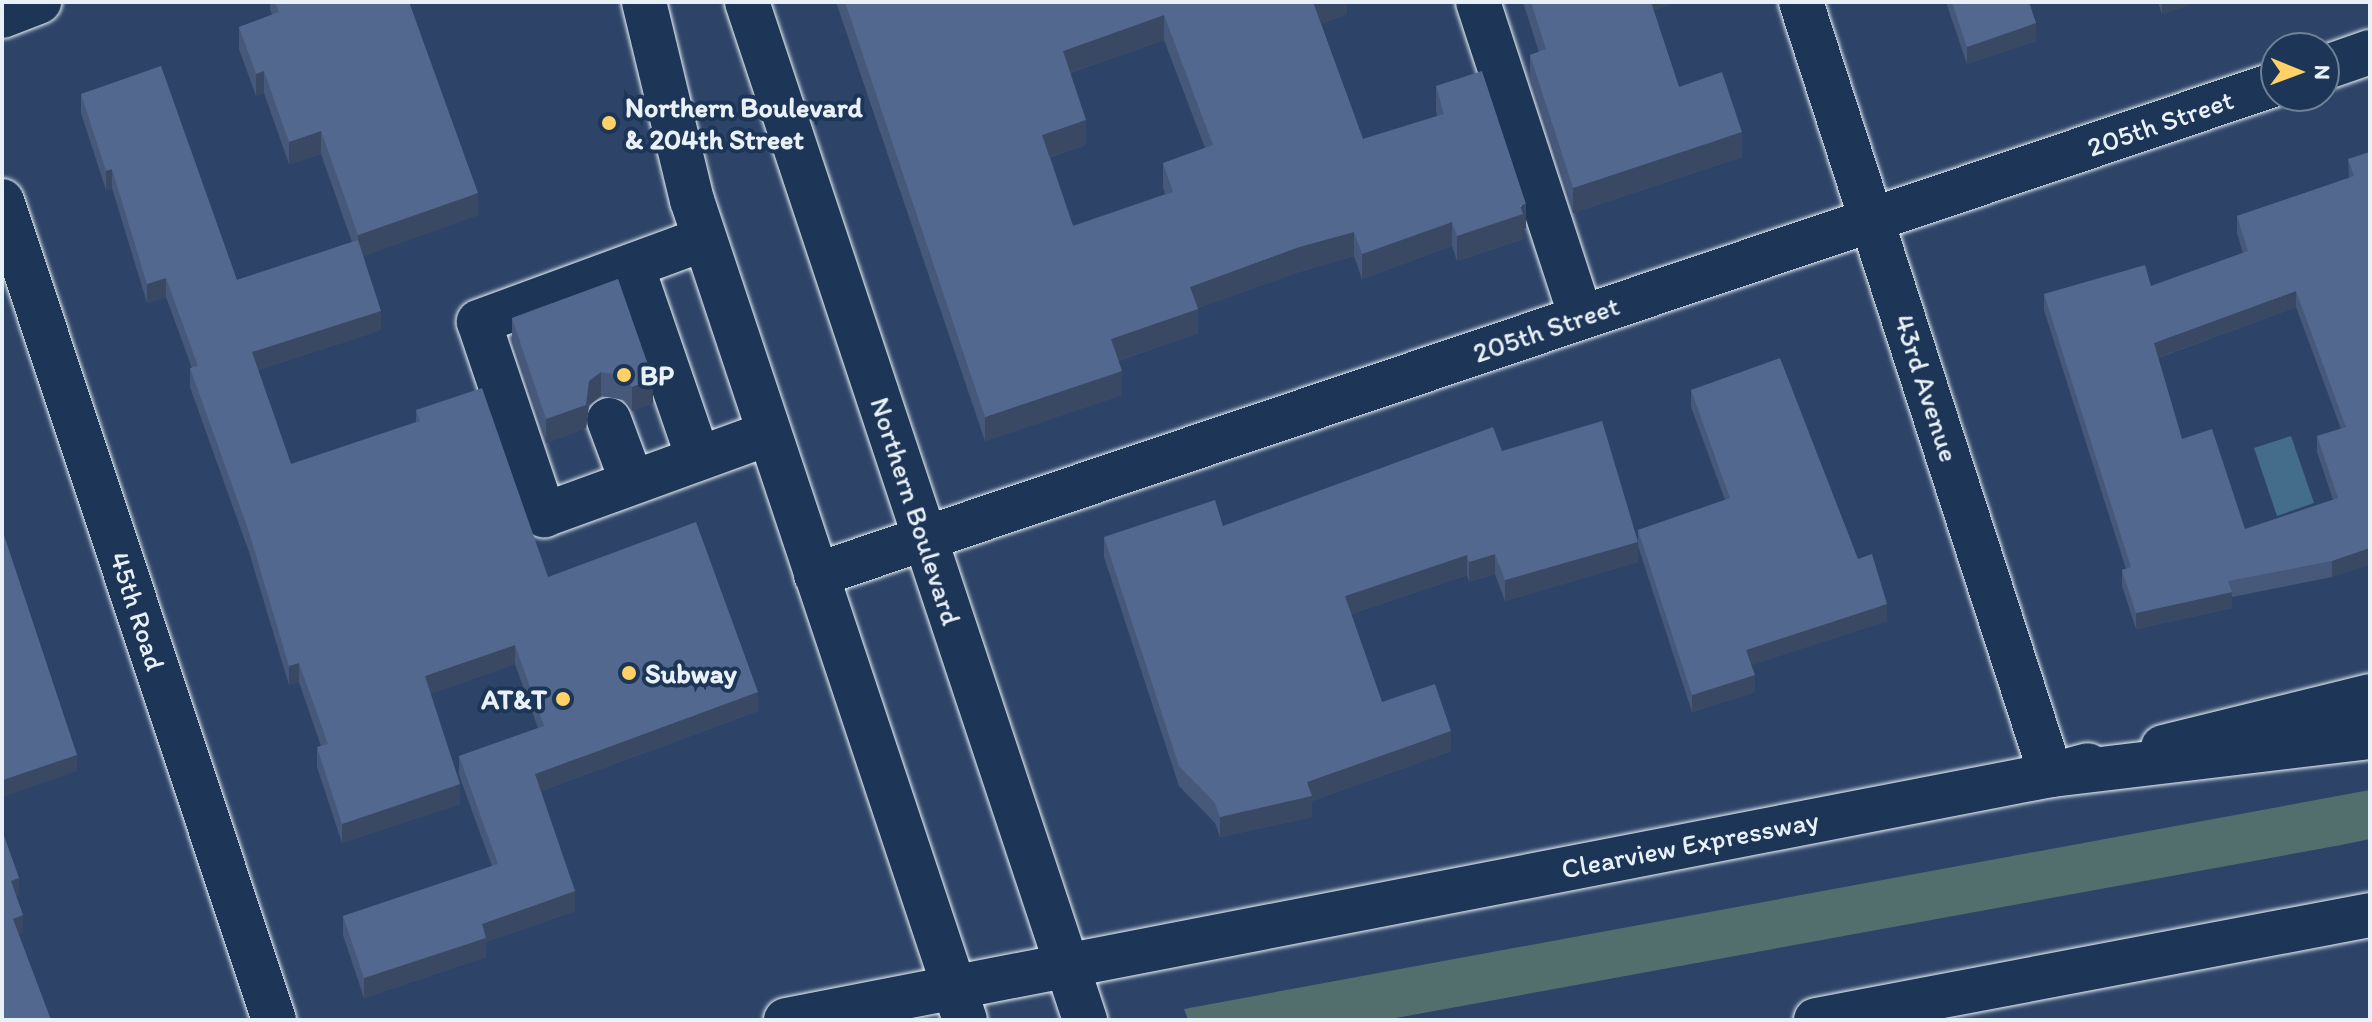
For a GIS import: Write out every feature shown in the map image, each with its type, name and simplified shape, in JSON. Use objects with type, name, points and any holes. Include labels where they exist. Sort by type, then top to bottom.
[{"type":"main road","points":[[2,16],[39,2]]},
{"type":"main road","points":[[644,2],[698,220],[960,1003]]},
{"type":"main road","name":"Northern Boulevard","points":[[747,2],[1085,1020]]},
{"type":"main road","points":[[1478,2],[1581,317]]},
{"type":"main road","name":"43rd Avenue","points":[[1801,2],[2051,775]]},
{"type":"main road","points":[[2340,62],[2370,52]]},
{"type":"main road","name":"205th Street","points":[[816,575],[2260,89]]},
{"type":"main road","name":"45th Road","points":[[2,201],[274,1020]]},
{"type":"main road","points":[[698,220],[569,305],[479,322],[544,515],[769,433]]},
{"type":"main road","points":[[632,266],[698,458]]},
{"type":"main road","points":[[609,420],[632,482]]},
{"type":"main road","name":"Clearview Expressway","points":[[786,1020],[960,1003],[1007,976],[2051,775],[2370,696]]},
{"type":"main road","points":[[2051,775],[2370,737]]},
{"type":"main road","points":[[1816,1020],[2370,915]]},
{"type":"green space","points":[[2370,790],[2370,839],[2341,845],[1385,1020],[1188,1020],[1184,1009]]},
{"type":"water","points":[[2291,436],[2314,503],[2277,516],[2254,448]]},
{"type":"building","points":[[275,2],[409,2],[478,193],[358,235],[321,131],[289,142],[264,71],[256,74],[239,27],[279,12]]},
{"type":"building","points":[[845,2],[1313,2],[1363,139],[1444,114],[1436,86],[1482,71],[1526,204],[1520,206],[1523,214],[1457,236],[1452,222],[1362,254],[1354,232],[1299,247],[1190,287],[1198,309],[1111,339],[1122,371],[985,417]],"holes":[[[1164,15],[1213,145],[1163,163],[1173,192],[1073,226],[1042,135],[1086,120],[1063,51]]]},
{"type":"building","points":[[1531,2],[1651,2],[1679,87],[1722,72],[1742,132],[1573,188],[1530,55],[1546,49]]},
{"type":"building","points":[[1952,2],[2029,2],[2036,23],[1967,47]]},
{"type":"building","points":[[161,66],[237,280],[358,240],[381,311],[252,352],[291,464],[420,421],[416,410],[482,388],[548,577],[696,522],[758,692],[535,774],[575,891],[482,924],[486,938],[364,978],[343,916],[498,864],[459,756],[544,726],[515,645],[425,676],[460,784],[342,824],[317,747],[328,744],[299,663],[289,666],[249,532],[190,368],[198,366],[166,278],[147,284],[112,169],[106,171],[81,94]]},
{"type":"building","points":[[2370,152],[2370,548],[2332,561],[2228,581],[2232,592],[2136,613],[2122,570],[2131,567],[2044,294],[2145,265],[2151,286],[2248,251],[2237,216],[2354,176],[2348,159]],"holes":[[[2296,291],[2346,427],[2317,436],[2338,498],[2245,529],[2212,429],[2182,439],[2154,343]]]},
{"type":"building","points":[[618,279],[653,379],[632,387],[624,376],[601,372],[589,381],[586,405],[546,419],[512,318]]},
{"type":"building","points":[[1780,358],[1858,559],[1872,554],[1887,604],[1746,650],[1755,675],[1692,695],[1638,530],[1730,498],[1691,390]]},
{"type":"building","points":[[1602,421],[1638,542],[1505,580],[1495,554],[1469,562],[1467,555],[1345,596],[1382,702],[1435,684],[1451,731],[1307,782],[1312,796],[1220,817],[1215,803],[1179,766],[1104,537],[1215,500],[1223,526],[1493,427],[1502,451]]},
{"type":"building","points":[[2,529],[77,755],[3,780],[2,777]]},
{"type":"building","points":[[3,833],[19,878],[11,881],[23,915],[13,919],[51,1020],[2,1020]]},
{"type":"place","name":"Northern Boulevard & 204th Street","points":[[609,123]]},
{"type":"place","name":"BP","points":[[624,375]]},
{"type":"place","name":"Subway","points":[[629,673]]},
{"type":"place","name":"AT&T","points":[[563,699]]}]
